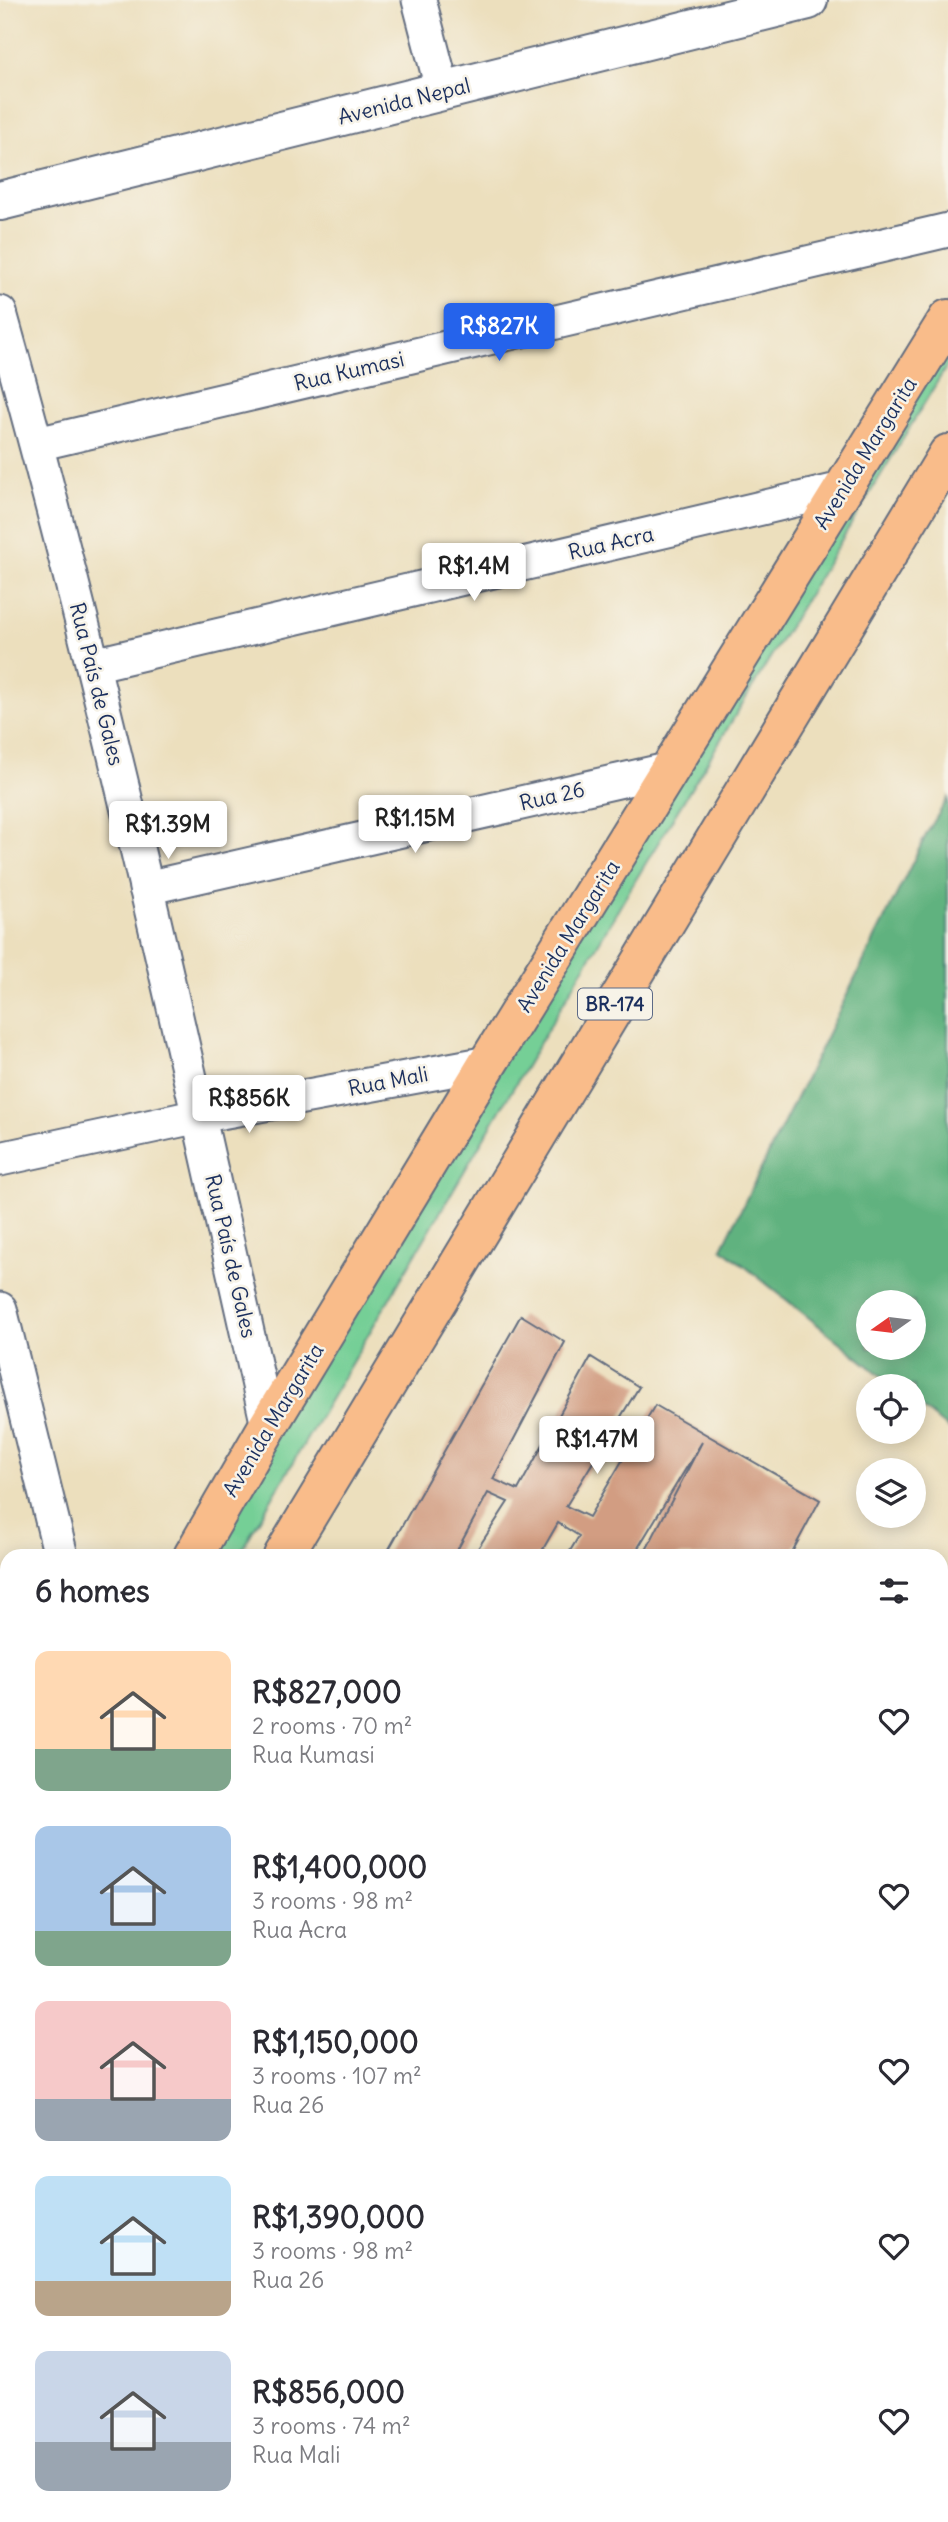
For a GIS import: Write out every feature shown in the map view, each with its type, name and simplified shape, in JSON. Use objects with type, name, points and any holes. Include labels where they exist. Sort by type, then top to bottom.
[{"type":"main road","name":"Avenida Margarita","points":[[197,1549],[268,1426],[488,1063],[948,319]]},
{"type":"main road","name":"BR-174","points":[[291,1549],[948,454]]},
{"type":"street","points":[[419,0],[443,92]]},
{"type":"street","name":"Avenida Nepal","points":[[0,201],[808,0]]},
{"type":"street","name":"Rua Kumasi","points":[[37,444],[948,230]]},
{"type":"street","name":"Rua País de Gales","points":[[0,313],[37,444],[93,665],[200,1116],[268,1426]]},
{"type":"street","name":"Rua Acra","points":[[93,665],[842,489]]},
{"type":"street","name":"Rua 26","points":[[146,888],[671,769]]},
{"type":"street","name":"Rua Mali","points":[[0,1159],[200,1116],[488,1063]]},
{"type":"street","points":[[0,1309],[59,1549]]},
{"type":"green space","points":[[948,300],[948,364],[632,886],[242,1549],[186,1549]]},
{"type":"green space","points":[[948,798],[948,1429],[926,1411],[926,1374],[879,1374],[862,1360],[926,1360],[926,1290],[856,1290],[856,1356],[722,1248],[927,833]]},
{"type":"building","points":[[521,1315],[565,1342],[493,1479],[518,1490],[591,1357],[639,1387],[566,1506],[589,1517],[655,1405],[820,1500],[794,1549],[647,1549],[702,1442],[637,1549],[571,1549],[579,1536],[558,1523],[543,1549],[478,1549],[508,1502],[488,1493],[458,1549],[389,1549]]}]
